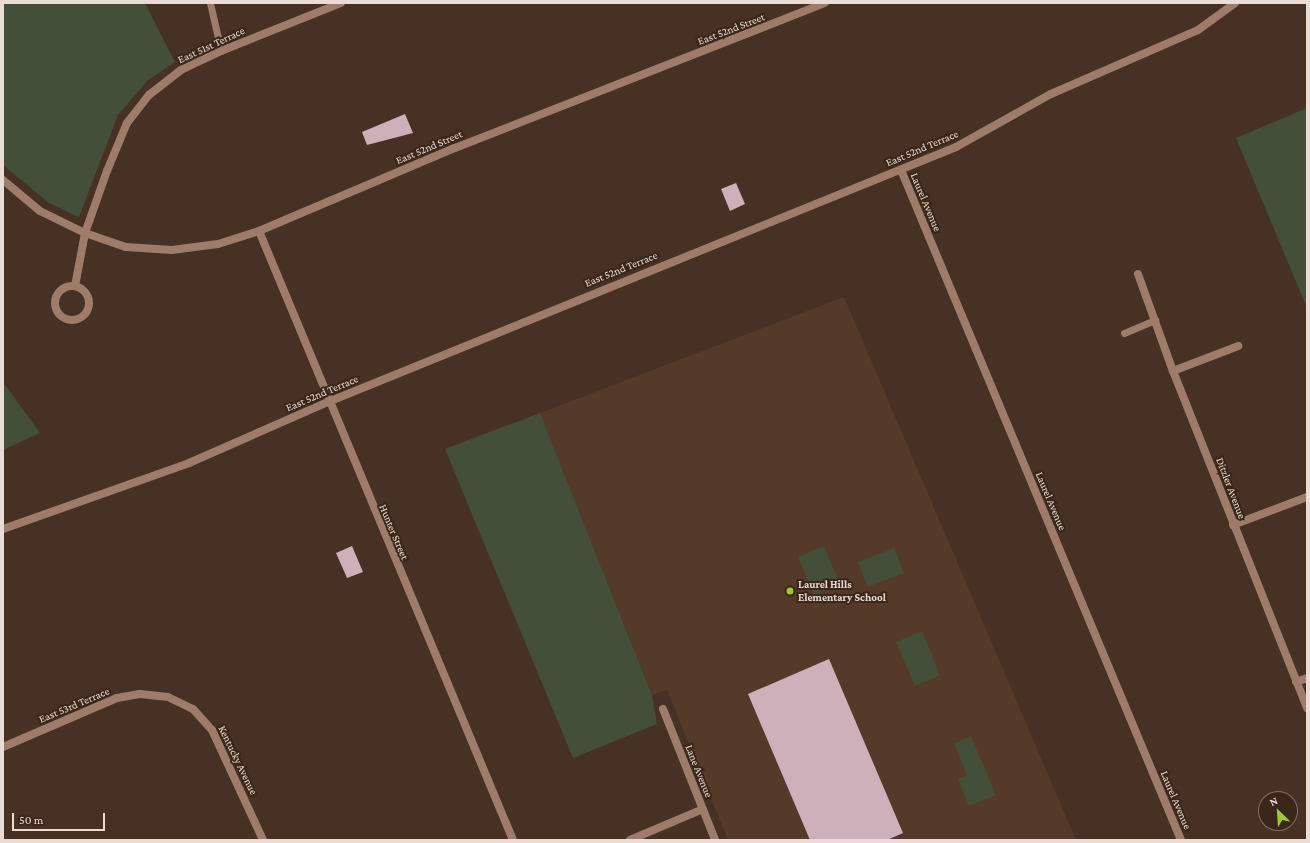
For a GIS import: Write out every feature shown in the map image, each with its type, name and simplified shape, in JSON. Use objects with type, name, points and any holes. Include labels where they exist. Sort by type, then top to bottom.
[{"type":"street","name":"East 51st Terrace","points":[[85,233],[127,123],[149,95],[181,70],[323,6],[341,3]]},
{"type":"street","name":"East 52nd Street","points":[[3,180],[40,211],[85,233],[126,247],[172,250],[218,244],[259,231],[455,148],[825,3]]},
{"type":"street","name":"East 52nd Terrace","points":[[3,529],[189,463],[328,402],[956,147],[1051,94],[1198,30],[1235,3]]},
{"type":"street","name":"Laurel Avenue","points":[[901,170],[1181,840]]},
{"type":"street","name":"Hunter Street","points":[[259,231],[328,402],[513,840]]},
{"type":"street","points":[[75,286],[85,233]]},
{"type":"street","name":"Ditzler Avenue","points":[[1138,274],[1173,371],[1307,708]]},
{"type":"street","points":[[75,286],[86,293],[89,306],[82,317],[69,320],[58,313],[55,300],[62,288],[75,286]]},
{"type":"street","points":[[1173,371],[1238,346]]},
{"type":"street","points":[[1233,525],[1307,497]]},
{"type":"street","points":[[1296,682],[1307,678]]},
{"type":"street","name":"East 53rd Terrace","points":[[3,746],[117,698],[140,694],[156,696]]},
{"type":"street","name":"Kentucky Avenue","points":[[156,696],[168,697],[193,709],[212,730],[263,840]]},
{"type":"street","name":"Lane Avenue","points":[[663,710],[716,840]]},
{"type":"street","points":[[630,840],[703,810]]},
{"type":"lane","points":[[210,3],[221,51]]},
{"type":"lane","points":[[1124,333],[1155,320]]},
{"type":"shaded area","name":"Laurel Hills Elementary School","points":[[844,297],[1076,840],[728,840],[667,690],[652,695],[540,413]]},
{"type":"green space","points":[[3,3],[145,3],[175,62],[147,81],[118,115],[79,217],[49,203],[3,165]]},
{"type":"green space","points":[[1307,108],[1307,308],[1236,138]]},
{"type":"green space","points":[[3,382],[40,433],[3,450]]},
{"type":"green space","points":[[540,413],[652,695],[657,724],[573,758],[445,449]]},
{"type":"green space","points":[[824,546],[840,585],[814,596],[798,557]]},
{"type":"green space","points":[[894,548],[904,573],[868,587],[858,562]]},
{"type":"green space","points":[[922,631],[940,675],[915,686],[896,642]]},
{"type":"green space","points":[[971,736],[996,795],[969,806],[958,779],[967,775],[954,744]]},
{"type":"building","points":[[405,114],[413,133],[367,145],[362,132]]},
{"type":"building","points":[[736,183],[745,204],[730,211],[721,189]]},
{"type":"building","points":[[352,546],[363,572],[347,578],[336,553]]},
{"type":"building","points":[[829,659],[903,833],[887,840],[810,840],[748,694]]},
{"type":"place","name":"Laurel Hills Elementary School","points":[[790,591]]}]
